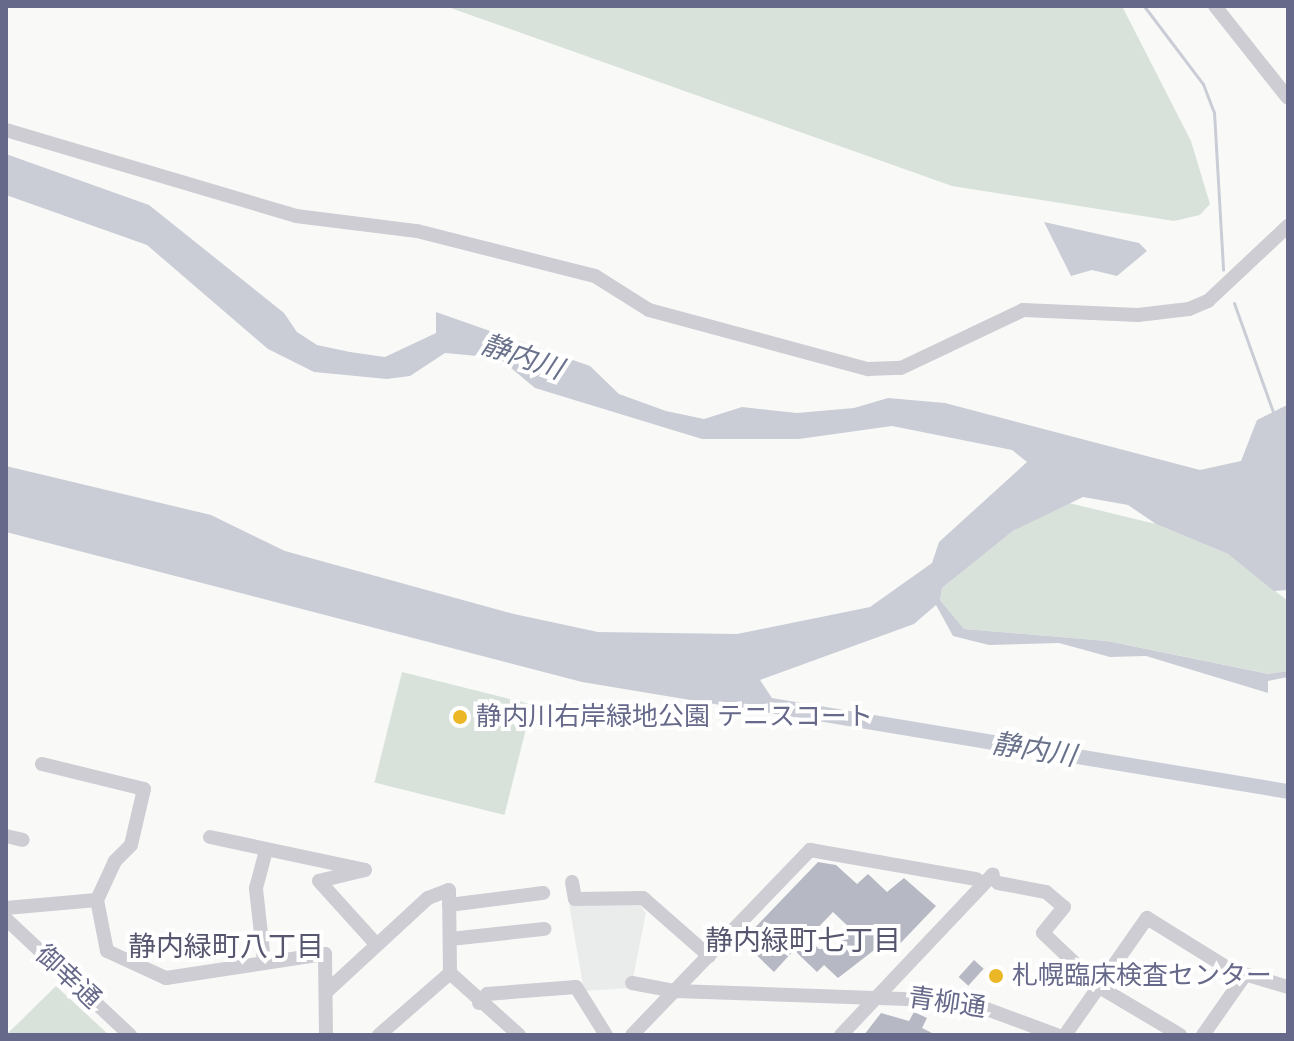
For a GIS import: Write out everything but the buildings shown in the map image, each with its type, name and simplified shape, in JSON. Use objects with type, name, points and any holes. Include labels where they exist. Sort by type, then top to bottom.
[{"type":"street","points":[[1215,6],[1288,97]]},
{"type":"street","points":[[6,130],[296,216],[417,231],[595,276],[649,310],[868,369],[901,368],[1023,310],[1138,315],[1189,309],[1208,301],[1288,226]]},
{"type":"street","points":[[42,764],[144,789],[131,845],[115,861],[97,900],[107,951],[166,978],[325,954],[326,1035]]},
{"type":"street","points":[[6,836],[23,840]]},
{"type":"street","points":[[210,837],[365,870],[319,881],[376,944]]},
{"type":"street","points":[[632,1035],[810,850],[976,879]]},
{"type":"street","points":[[264,961],[256,888],[266,851]]},
{"type":"street","points":[[841,1035],[996,879],[1046,892],[1064,907],[1043,933],[1101,988],[1180,1035]]},
{"type":"street","points":[[572,882],[575,899],[643,898],[709,956]]},
{"type":"street","points":[[326,992],[428,898],[449,890],[450,973],[479,1003],[519,1035]]},
{"type":"street","points":[[449,905],[543,893]]},
{"type":"street","points":[[6,908],[97,900]]},
{"type":"street","points":[[1065,1035],[1101,988],[1147,918],[1245,975],[1288,987]]},
{"type":"street","name":"御幸通","points":[[6,919],[130,1035]]},
{"type":"street","points":[[450,939],[544,929]]},
{"type":"street","points":[[379,1035],[450,973]]},
{"type":"street","points":[[1203,1035],[1245,975]]},
{"type":"street","name":"青柳通","points":[[632,983],[675,991],[879,994],[965,1001],[1057,1035]]},
{"type":"street","points":[[479,1003],[487,994],[576,987],[606,1035]]},
{"type":"shaded area","points":[[445,6],[1122,6],[1191,141],[1210,204],[1200,215],[1174,221],[952,186]]},
{"type":"shaded area","points":[[1069,503],[1156,524],[1228,554],[1288,601],[1288,671],[1270,674],[1107,641],[964,629],[940,600],[942,588],[1013,531]]},
{"type":"shaded area","points":[[402,672],[532,704],[504,815],[374,783]]},
{"type":"shaded area","points":[[636,900],[646,913],[631,988],[584,991],[569,904]]},
{"type":"shaded area","points":[[56,986],[109,1035],[6,1035]]},
{"type":"water","name":"静内川","points":[[6,154],[149,205],[284,313],[297,332],[317,345],[350,352],[385,357],[436,333],[436,312],[590,366],[619,394],[666,411],[704,419],[742,407],[797,413],[854,408],[888,398],[945,403],[1200,470],[1241,461],[1257,420],[1287,405],[1288,590],[1274,591],[1228,554],[1156,524],[1128,505],[1083,497],[1013,531],[942,588],[940,600],[964,629],[1107,641],[1269,674],[1288,671],[1288,677],[1268,681],[1268,693],[1146,656],[1110,657],[1059,643],[989,645],[953,636],[936,605],[914,624],[760,680],[772,698],[1288,784],[1288,799],[582,682],[6,532],[6,466],[211,515],[285,551],[514,614],[598,632],[737,634],[870,607],[932,563],[939,542],[1027,462],[1012,450],[892,426],[799,439],[702,439],[535,388],[499,358],[445,353],[410,376],[387,379],[314,372],[268,349],[147,245],[6,195]]},
{"type":"water","points":[[1044,222],[1139,243],[1147,251],[1117,276],[1092,270],[1071,276]]},
{"type":"waterway","points":[[1144,6],[1203,84],[1214,112],[1223,270]]},
{"type":"waterway","points":[[1234,303],[1273,412]]},
{"type":"place","name":"静内川右岸緑地公園 テニスコート","points":[[460,717]]},
{"type":"place","name":"札幌臨床検査センター","points":[[996,976]]},
{"type":"district","name":"静内緑町七丁目","points":[[803,941]]},
{"type":"district","name":"静内緑町八丁目","points":[[226,947]]}]
